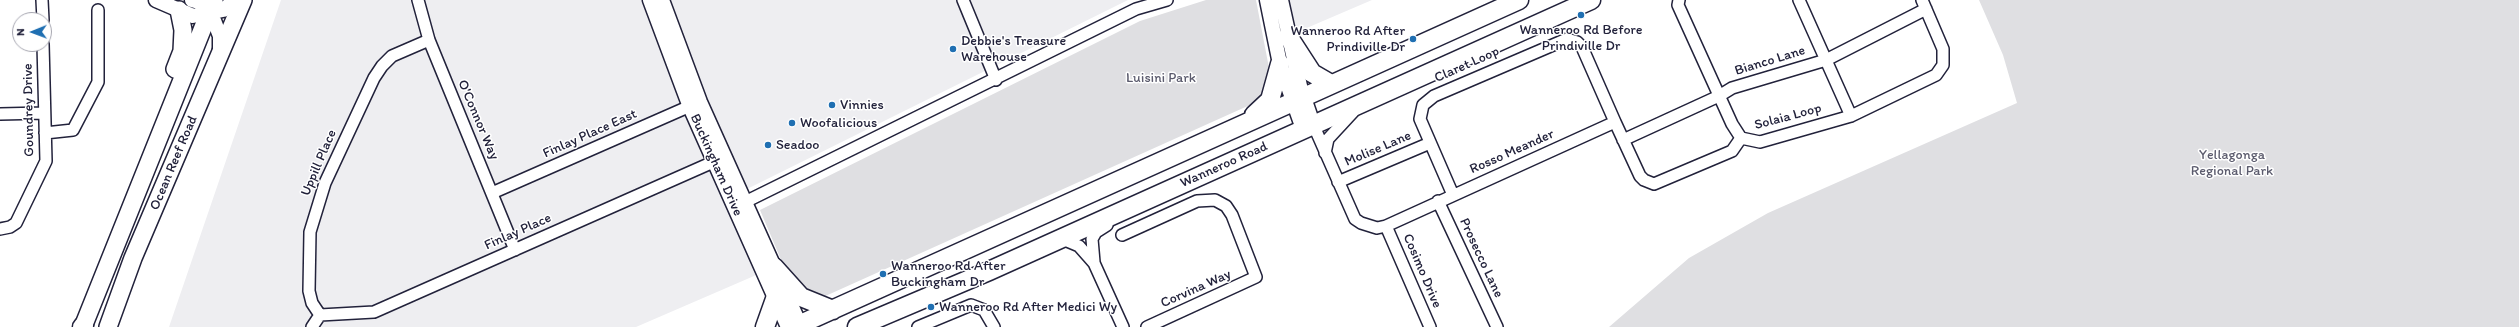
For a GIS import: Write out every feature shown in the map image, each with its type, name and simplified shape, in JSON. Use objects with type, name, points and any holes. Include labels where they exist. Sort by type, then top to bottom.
[{"type":"highway","points":[[796,326],[1519,0]]},
{"type":"highway","name":"Wanneroo Road","points":[[857,327],[1122,211],[1308,127],[1366,99],[1591,0]]},
{"type":"highway","points":[[1288,36],[1312,73],[1331,84]]},
{"type":"highway","points":[[1244,123],[1270,100],[1280,64]]},
{"type":"highway","points":[[774,267],[801,297],[833,310]]},
{"type":"highway","points":[[765,327],[775,299]]},
{"type":"main road","name":"Ocean Reef Road","points":[[108,327],[148,223],[243,0]]},
{"type":"main road","name":"Ocean Reef Road","points":[[83,326],[212,6]]},
{"type":"main road","points":[[158,138],[162,101],[182,51],[183,30],[179,10]]},
{"type":"street","points":[[42,0],[43,12]]},
{"type":"street","points":[[156,0],[193,16],[212,6]]},
{"type":"street","points":[[192,0],[223,10],[235,0]]},
{"type":"street","name":"O'Connor Way","points":[[418,0],[429,40],[515,250]]},
{"type":"street","name":"Buckingham Drive","points":[[650,0],[719,160],[740,205],[774,267],[796,326]]},
{"type":"street","name":"Buckingham Drive","points":[[662,0],[695,104]]},
{"type":"street","points":[[963,0],[996,80]]},
{"type":"street","points":[[740,205],[996,80],[1136,9],[1167,0]]},
{"type":"street","points":[[1267,0],[1280,64],[1297,99],[1308,127],[1325,153],[1355,218],[1369,226],[1386,226]]},
{"type":"street","points":[[1280,0],[1288,36],[1297,99]]},
{"type":"street","name":"Solaia Loop","points":[[1679,0],[1678,4],[1719,96],[1741,138],[1760,142],[1851,116],[1929,80],[1940,71],[1944,58],[1943,49],[1924,4]]},
{"type":"street","points":[[1799,0],[1851,116]]},
{"type":"street","name":"Bianco Lane","points":[[1623,140],[1719,96],[1732,88],[1826,60],[1924,4]]},
{"type":"street","points":[[212,6],[220,36],[220,56]]},
{"type":"street","points":[[45,133],[73,130],[98,82],[98,10]]},
{"type":"street","name":"Claret Loop","points":[[1453,194],[1420,119],[1420,111],[1427,101],[1567,39],[1577,42],[1582,47],[1616,122]]},
{"type":"street","name":"Uppill Place","points":[[320,315],[312,303],[309,291],[310,232],[325,183],[374,78],[382,66],[392,56],[429,40]]},
{"type":"street","name":"Goundrey Drive","points":[[0,229],[10,227],[16,223],[46,161],[43,52]]},
{"type":"street","points":[[1325,153],[1328,138],[1366,99]]},
{"type":"street","name":"Finlay Place East","points":[[492,193],[695,104]]},
{"type":"street","points":[[0,114],[44,113]]},
{"type":"street","points":[[1616,122],[1640,176],[1644,180],[1654,184],[1732,151],[1741,138]]},
{"type":"street","name":"Rosso Meander","points":[[1386,226],[1453,194],[1616,122]]},
{"type":"street","name":"Molise Lane","points":[[1338,182],[1430,143]]},
{"type":"street","name":"Finlay Place","points":[[320,315],[357,315],[374,312],[719,160]]},
{"type":"street","name":"Corvina Way","points":[[1122,235],[1197,201],[1215,200],[1226,206],[1232,215],[1256,277],[1147,327]]},
{"type":"street","name":"Prosecco Lane","points":[[1438,201],[1497,327]]},
{"type":"street","name":"Buckingham Drive","points":[[740,205],[775,299],[796,326]]},
{"type":"street","points":[[1094,263],[1092,239],[1096,232],[1116,221],[1122,211]]},
{"type":"street","name":"Cosimo Drive","points":[[1386,226],[1430,327]]},
{"type":"street","points":[[1060,238],[1080,246],[1094,263],[1123,327]]},
{"type":"street","points":[[918,327],[971,305],[984,310],[994,327]]},
{"type":"street","points":[[312,327],[320,315]]},
{"type":"shaded area","points":[[281,0],[1128,0],[745,190],[773,261],[754,276],[636,327],[169,327]]},
{"type":"shaded area","points":[[1267,0],[1372,0],[1281,39]]},
{"type":"green space","name":"Luisini Park","points":[[1206,0],[1256,0],[1269,68],[1281,91],[801,307],[760,210],[1140,21]]},
{"type":"green space","name":"Yellagonga Regional Park","points":[[1979,0],[2519,0],[2519,327],[1609,327],[1689,258],[1768,213],[2017,103],[2003,55]]},
{"type":"place","name":"Wanneroo Rd Before Prindiville Dr","points":[[1581,15]]},
{"type":"place","name":"Wanneroo Rd After Prindiville Dr","points":[[1413,39]]},
{"type":"place","name":"Debbie's Treasure Warehouse","points":[[953,49]]},
{"type":"place","name":"Vinnies","points":[[832,105]]},
{"type":"place","name":"Woofalicious","points":[[792,123]]},
{"type":"place","name":"Seadoo","points":[[768,145]]},
{"type":"place","name":"Wanneroo Rd After Buckingham Dr","points":[[883,274]]},
{"type":"place","name":"Wanneroo Rd After Medici Wy","points":[[931,307]]}]
